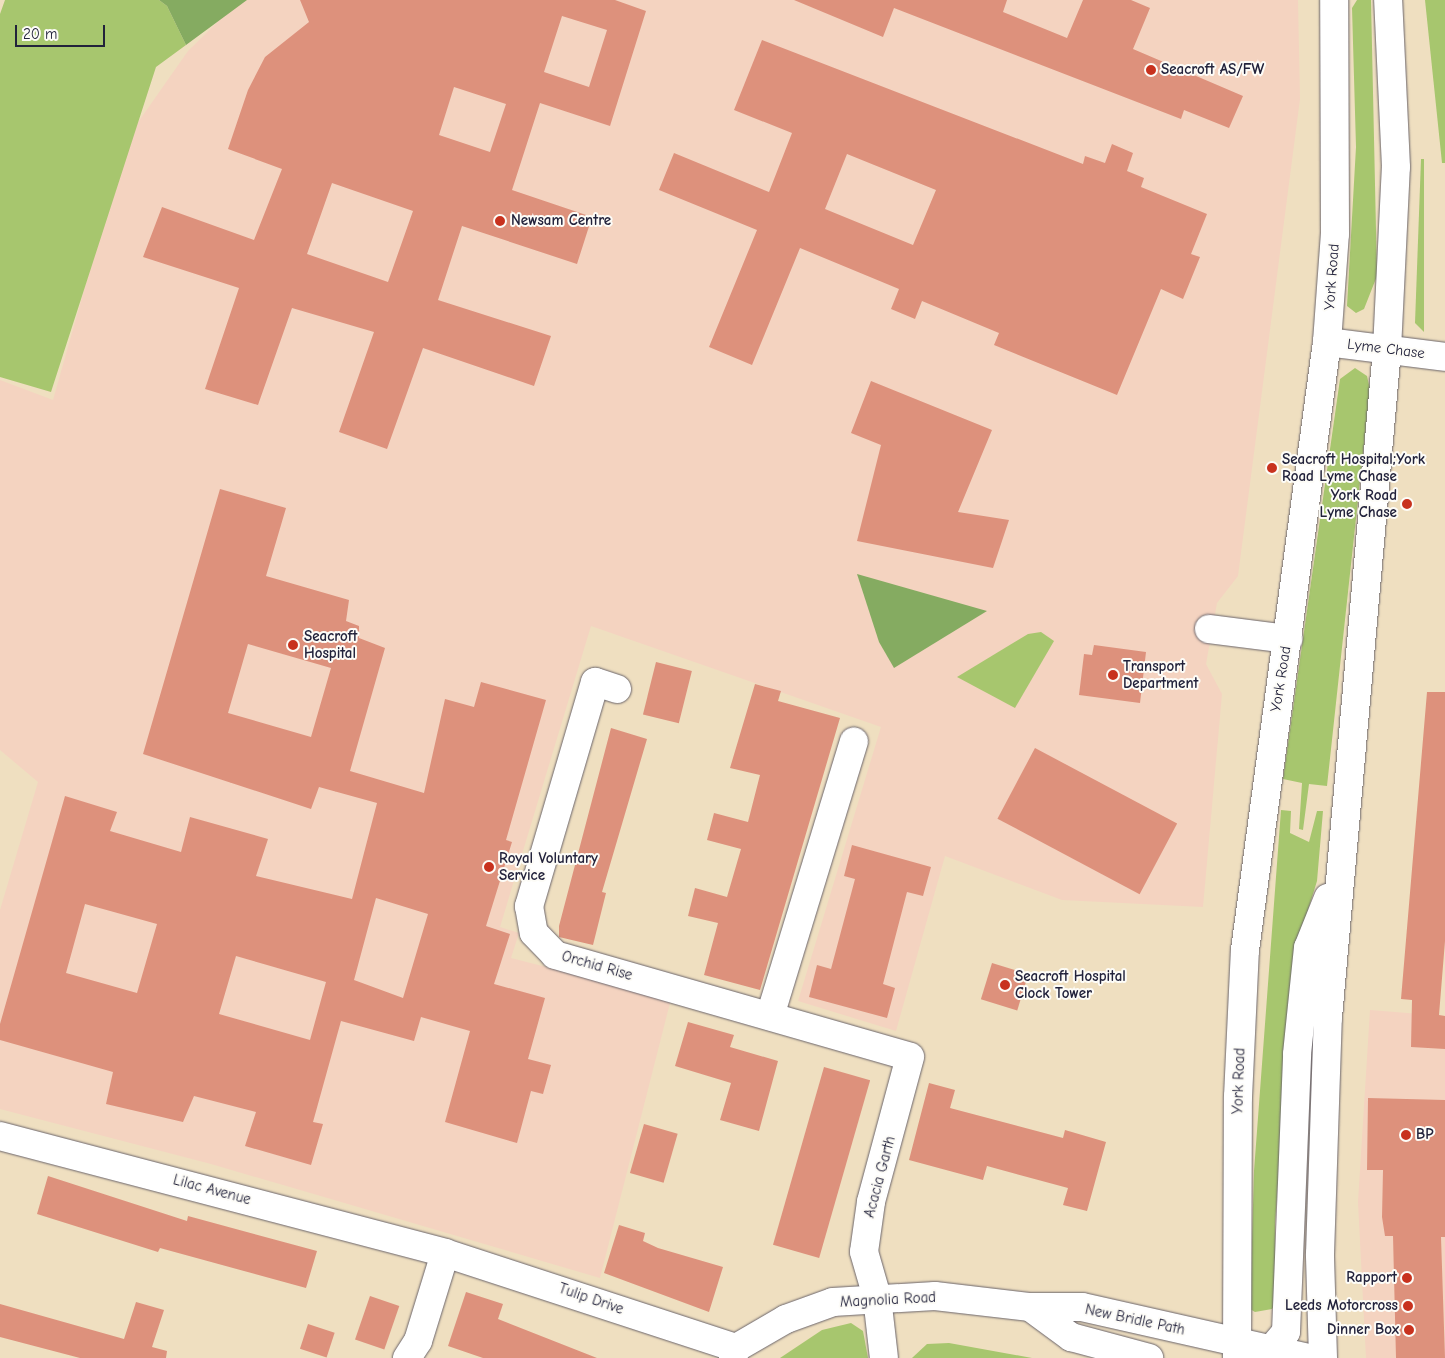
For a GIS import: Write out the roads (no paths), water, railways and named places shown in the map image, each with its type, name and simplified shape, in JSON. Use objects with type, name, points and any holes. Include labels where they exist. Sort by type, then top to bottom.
[{"type":"main road","name":"York Road","points":[[1237,1350],[1238,1106],[1245,950],[1327,342],[1335,234],[1334,0]]},
{"type":"main road","points":[[1323,1358],[1321,1214],[1338,873],[1387,349],[1396,167],[1388,0]]},
{"type":"main road","name":"Lyme Chase","points":[[1327,342],[1445,357]]},
{"type":"main road","points":[[1209,629],[1288,639]]},
{"type":"main road","name":"Orchid Rise","points":[[616,689],[595,682],[529,906],[534,933],[555,954],[910,1057]]},
{"type":"main road","points":[[770,1016],[854,742]]},
{"type":"main road","points":[[1269,1354],[1286,1332],[1297,1054],[1308,948],[1338,873]]},
{"type":"main road","name":"Acacia Garth","points":[[884,1358],[877,1297],[864,1252],[870,1202],[910,1057]]},
{"type":"main road","name":"Lilac Avenue","points":[[0,1136],[435,1250]]},
{"type":"main road","points":[[406,1358],[418,1342],[435,1250]]},
{"type":"main road","name":"Tulip Drive","points":[[435,1250],[734,1353]]},
{"type":"main road","name":"Magnolia Road","points":[[734,1353],[786,1319],[833,1302],[877,1297],[935,1296],[1030,1307]]},
{"type":"main road","name":"New Bridle Path","points":[[1030,1307],[1082,1307],[1237,1350],[1309,1358]]},
{"type":"main road","name":"New Bridle Path","points":[[1030,1307],[1071,1337],[1149,1358]]},
{"type":"place","name":"Seacroft AS/FW","points":[[1151,70]]},
{"type":"place","name":"Newsam Centre","points":[[500,221]]},
{"type":"place","name":"Seacroft Hospital;York Road Lyme Chase","points":[[1272,468]]},
{"type":"place","name":"York Road Lyme Chase","points":[[1407,504]]},
{"type":"place","name":"Seacroft Hospital","points":[[293,645]]},
{"type":"place","name":"Transport Department","points":[[1113,675]]},
{"type":"place","name":"Royal Voluntary Service","points":[[489,867]]},
{"type":"place","name":"Seacroft Hospital Clock Tower","points":[[1005,985]]},
{"type":"place","name":"BP","points":[[1406,1135]]},
{"type":"place","name":"Rapport","points":[[1407,1278]]},
{"type":"place","name":"Leeds Motorcross","points":[[1408,1306]]},
{"type":"place","name":"Dinner Box","points":[[1409,1330]]}]
